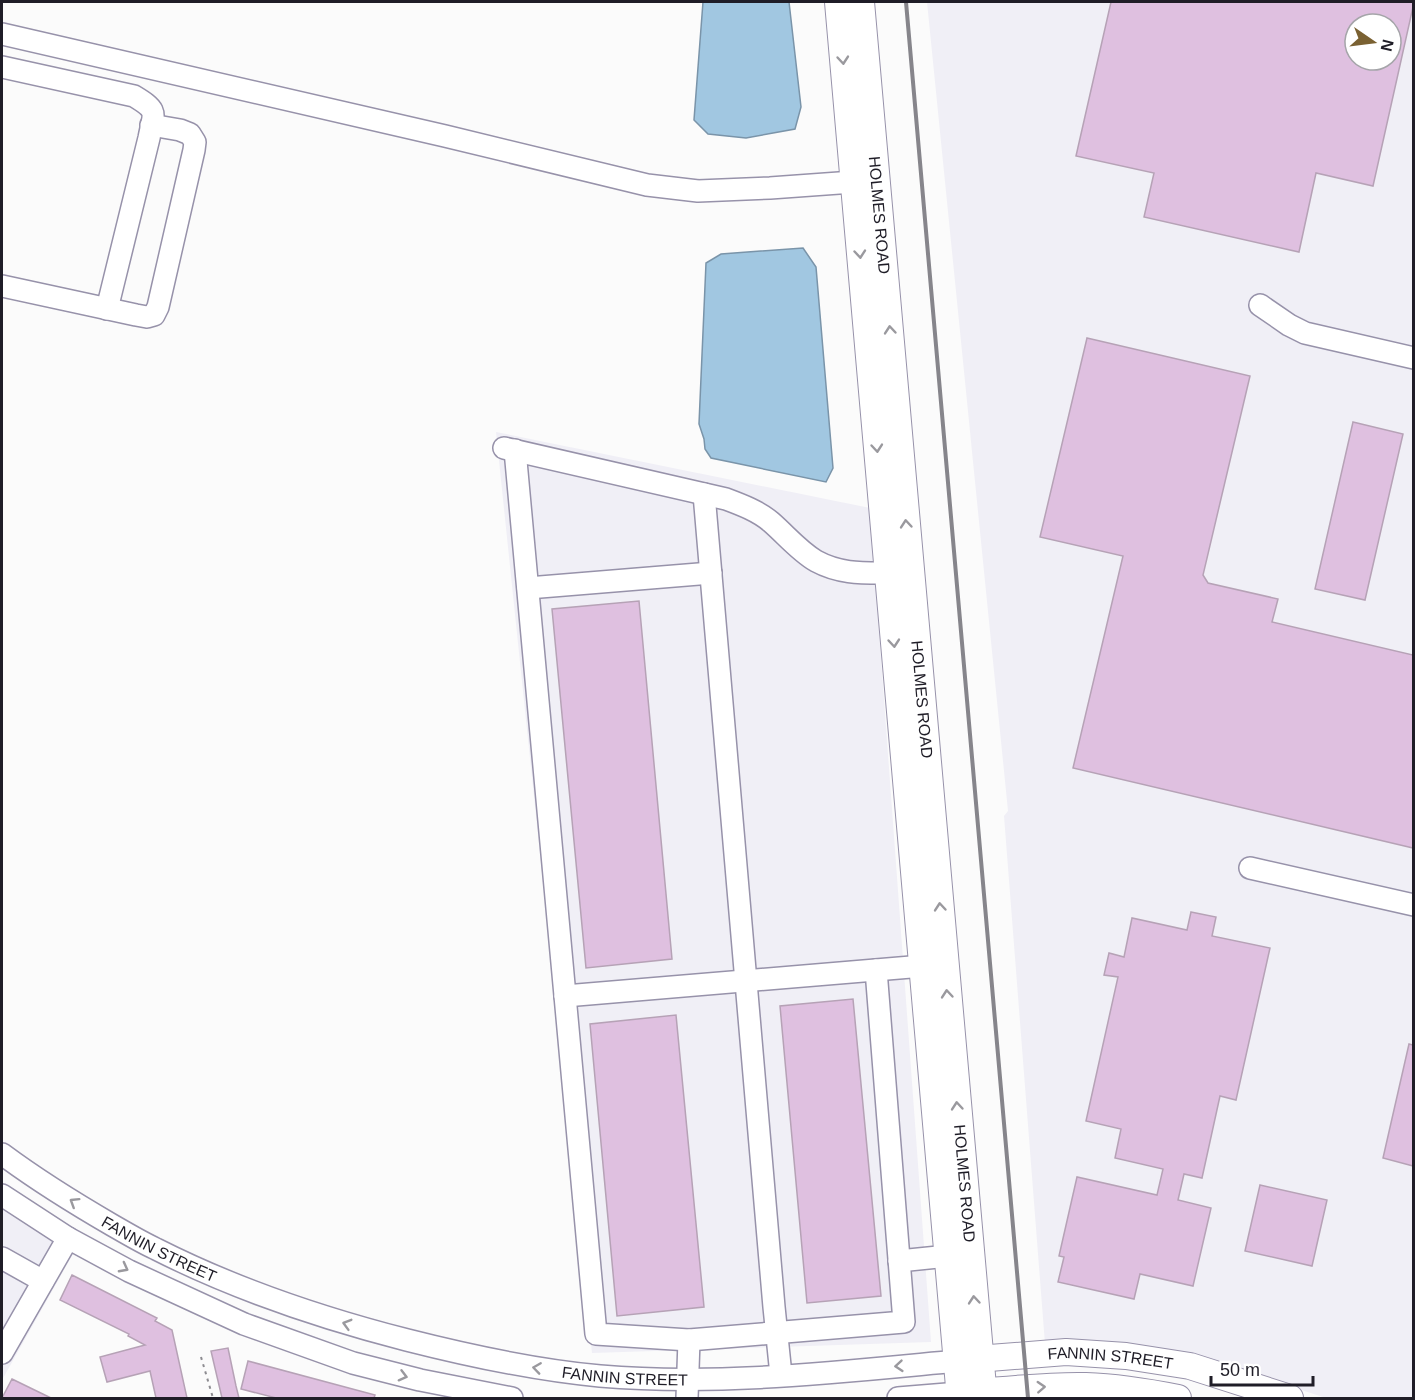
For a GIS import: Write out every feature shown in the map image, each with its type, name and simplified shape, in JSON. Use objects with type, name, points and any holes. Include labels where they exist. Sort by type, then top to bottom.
[{"type":"main road","name":"HOLMES ROAD","points":[[837,2],[865,181]]},
{"type":"main road","name":"HOLMES ROAD","points":[[861,2],[865,181],[971,1395]]},
{"type":"main road","name":"HOLMES ROAD","points":[[934,966],[948,1256],[968,1360]]},
{"type":"main road","name":"FANNIN STREET","points":[[968,1360],[1057,1353],[1148,1358],[1190,1366],[1290,1398]]},
{"type":"main road","points":[[1180,1398],[1190,1366]]},
{"type":"main road","name":"FANNIN STREET","points":[[971,1395],[1042,1387],[1086,1386],[1180,1398]]},
{"type":"street","points":[[2,34],[646,184],[698,191],[865,181]]},
{"type":"street","points":[[29,73],[36,42]]},
{"type":"street","points":[[2,66],[134,96],[149,105],[153,114],[107,309]]},
{"type":"street","points":[[2,286],[147,317],[154,315],[158,307],[195,142],[190,134],[180,130],[151,125]]},
{"type":"street","points":[[1260,304],[1289,325],[1305,333],[1413,358]]},
{"type":"street","points":[[876,970],[904,1322],[688,1340],[596,1334],[528,588],[509,449],[726,499],[746,506],[769,520],[797,548],[815,561],[835,569],[855,573],[899,571]]},
{"type":"street","points":[[704,494],[781,1375]]},
{"type":"street","points":[[528,588],[711,573]]},
{"type":"street","points":[[1250,868],[1413,905]]},
{"type":"street","points":[[565,996],[934,966]]},
{"type":"street","name":"FANNIN STREET","points":[[2,1154],[79,1206],[155,1249],[200,1269],[313,1314],[454,1352],[534,1368],[687,1389],[781,1375],[968,1360]]},
{"type":"street","name":"FANNIN STREET","points":[[2,1195],[68,1238],[129,1271],[244,1324],[352,1363],[478,1395],[512,1398]]},
{"type":"street","points":[[2,1353],[68,1238]]},
{"type":"street","points":[[899,1261],[948,1256]]},
{"type":"street","points":[[2,1258],[43,1281]]},
{"type":"street","points":[[186,1299],[200,1269]]},
{"type":"street","points":[[687,1389],[688,1340]]},
{"type":"street","name":"FANNIN STREET","points":[[898,1398],[971,1395]]},
{"type":"path","points":[[201,1357],[213,1398]]},
{"type":"shaded area","points":[[927,2],[1413,2],[1413,1398],[1326,1398],[1204,1358],[1045,1344],[1004,816],[1008,811]]},
{"type":"shaded area","points":[[496,432],[870,508],[931,1342],[592,1353]]},
{"type":"shaded area","points":[[2,1207],[73,1254],[2,1380]]},
{"type":"water","points":[[703,2],[789,2],[801,107],[795,129],[746,138],[708,134],[694,120]]},
{"type":"water","points":[[803,248],[816,267],[833,468],[826,482],[711,458],[705,449],[699,424],[706,263],[721,254]]},
{"type":"building","points":[[1111,2],[1413,2],[1403,52],[1403,12],[1343,12],[1343,72],[1398,72],[1373,186],[1316,173],[1299,252],[1144,217],[1154,173],[1076,156]]},
{"type":"building","points":[[1087,338],[1250,376],[1203,575],[1208,583],[1278,599],[1272,622],[1413,655],[1413,848],[1073,768],[1123,556],[1040,537]]},
{"type":"building","points":[[1353,422],[1403,434],[1365,600],[1315,589]]},
{"type":"building","points":[[639,601],[672,959],[586,968],[552,609]]},
{"type":"building","points":[[1191,912],[1216,917],[1212,936],[1270,948],[1236,1100],[1220,1096],[1202,1178],[1184,1174],[1178,1200],[1211,1208],[1193,1286],[1140,1274],[1134,1299],[1058,1282],[1064,1257],[1059,1256],[1077,1177],[1157,1195],[1163,1169],[1115,1158],[1121,1129],[1086,1121],[1118,977],[1104,975],[1109,953],[1124,957],[1132,918],[1187,930]]},
{"type":"building","points":[[853,999],[881,1296],[807,1303],[780,1006]]},
{"type":"building","points":[[676,1015],[704,1307],[617,1316],[590,1024]]},
{"type":"building","points":[[1409,1044],[1413,1045],[1413,1166],[1383,1158]]},
{"type":"building","points":[[1260,1185],[1327,1200],[1312,1266],[1245,1251]]},
{"type":"building","points":[[72,1275],[157,1318],[155,1321],[172,1330],[187,1398],[156,1398],[150,1371],[107,1382],[100,1357],[145,1345],[128,1336],[129,1334],[60,1300]]},
{"type":"building","points":[[228,1348],[239,1398],[222,1398],[211,1351]]},
{"type":"building","points":[[248,1361],[375,1395],[374,1398],[276,1398],[241,1389]]},
{"type":"building","points":[[12,1379],[51,1398],[2,1398]]},
{"type":"railway","points":[[906,2],[1028,1398]]}]
